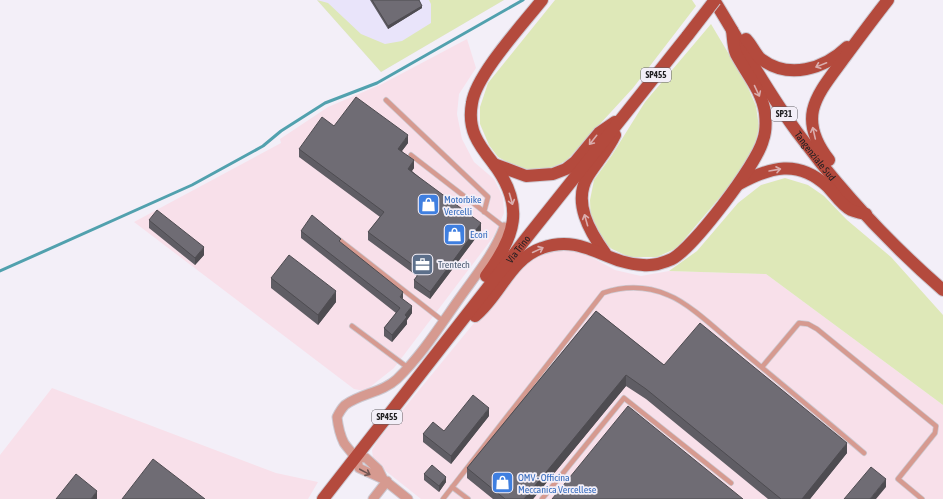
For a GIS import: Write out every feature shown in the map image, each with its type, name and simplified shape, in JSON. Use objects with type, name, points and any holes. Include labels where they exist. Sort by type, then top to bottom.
[{"type":"main road","points":[[451,336],[466,304],[506,248],[511,234],[513,221],[510,196],[494,164],[477,142],[471,116],[472,102],[477,88],[486,72],[542,0]]},
{"type":"main road","points":[[707,0],[717,2]]},
{"type":"main road","points":[[845,192],[839,173],[817,144],[813,127],[813,110],[816,100],[825,83],[862,32],[888,0]]},
{"type":"main road","name":"Tangenziale Sud","points":[[717,2],[732,30],[775,100],[797,132],[845,192],[920,270],[943,290]]},
{"type":"main road","name":"Via Trino","points":[[324,499],[528,236],[688,35],[717,2]]},
{"type":"main road","points":[[451,336],[478,313],[520,262],[529,254],[540,248],[561,243],[580,245],[605,253],[631,264],[658,264],[673,258],[687,248],[739,184],[758,153],[763,140],[765,114],[756,87],[736,52],[732,30]]},
{"type":"main road","points":[[732,30],[747,40],[760,58],[780,68],[794,70],[806,70],[828,62],[862,32]]},
{"type":"main road","points":[[494,164],[526,176],[553,174],[566,169],[575,162],[599,133],[624,116]]},
{"type":"main road","points":[[605,253],[594,238],[586,220],[584,210],[584,186],[588,177],[609,148],[624,116]]},
{"type":"main road","points":[[739,184],[761,173],[774,169],[797,169],[816,177],[827,186],[850,210],[866,214]]},
{"type":"street","points":[[408,499],[385,480],[359,468],[356,457],[344,443],[339,430],[337,417],[344,406],[358,398],[379,390],[396,380],[443,321],[497,245],[504,227]]},
{"type":"street","points":[[373,499],[385,480]]},
{"type":"lane","points":[[386,100],[488,197],[484,212]]},
{"type":"lane","points":[[411,155],[504,227]]},
{"type":"lane","points":[[330,233],[443,321]]},
{"type":"lane","points":[[443,499],[603,293],[614,289],[632,287],[653,290],[669,295],[701,317],[864,453]]},
{"type":"lane","points":[[762,367],[799,324],[808,324],[817,329],[930,421],[936,426],[935,433],[898,479],[922,499]]},
{"type":"lane","points":[[352,326],[407,367]]},
{"type":"lane","points":[[542,499],[624,398],[731,483]]},
{"type":"lane","points":[[452,487],[468,499]]},
{"type":"shaded area","points":[[317,0],[504,0],[381,72]]},
{"type":"shaded area","points":[[467,39],[476,68],[459,94],[457,114],[462,139],[474,162],[494,179],[503,197],[504,213],[494,236],[394,368],[365,391],[354,389],[134,222],[281,143],[280,139],[328,107],[382,84]]},
{"type":"shaded area","points":[[560,249],[580,251],[615,270],[641,276],[669,271],[766,274],[943,405],[943,499],[421,499],[382,468],[373,458],[372,450],[378,440],[525,261],[542,252]]},
{"type":"shaded area","points":[[52,388],[276,473],[318,482],[308,499],[0,499],[0,455]]},
{"type":"green space","points":[[317,0],[328,3],[361,34],[385,44],[402,41],[431,23],[431,4],[429,0],[504,0],[381,72]]},
{"type":"green space","points":[[555,0],[692,0],[696,6],[633,88],[566,161],[547,170],[530,170],[511,164],[498,157],[489,145],[480,124],[480,107],[488,83]]},
{"type":"green space","points":[[711,24],[746,83],[756,106],[759,127],[753,154],[732,183],[677,248],[657,257],[629,257],[612,249],[603,242],[591,224],[590,200],[594,180],[612,155],[645,102]]},
{"type":"green space","points":[[785,178],[808,185],[824,196],[847,220],[891,257],[943,315],[943,405],[766,274],[669,271],[697,251],[738,203],[761,185]]},
{"type":"building","points":[[372,0],[419,0],[422,6],[388,26]]},
{"type":"building","points":[[356,97],[408,135],[398,149],[414,160],[408,169],[481,223],[430,292],[414,280],[421,271],[368,232],[384,212],[299,149],[322,117],[334,126]]},
{"type":"building","points":[[157,210],[204,247],[195,258],[149,220]]},
{"type":"building","points":[[312,215],[341,239],[339,241],[403,292],[400,297],[412,306],[405,315],[407,317],[392,335],[384,328],[400,308],[301,231]]},
{"type":"building","points":[[289,255],[336,291],[318,315],[271,278]]},
{"type":"building","points":[[596,311],[664,365],[700,323],[847,443],[802,499],[781,499],[646,389],[626,375],[524,499],[505,499],[467,468]]},
{"type":"building","points":[[473,395],[489,408],[451,456],[423,434],[433,422],[444,431]]},
{"type":"building","points":[[628,406],[743,499],[552,499]]},
{"type":"building","points":[[153,459],[205,499],[122,499]]},
{"type":"building","points":[[432,465],[446,477],[439,486],[424,474]]},
{"type":"building","points":[[871,467],[886,479],[870,499],[844,499]]},
{"type":"building","points":[[76,474],[97,491],[91,499],[56,499]]},
{"type":"waterway","points":[[0,271],[192,185],[263,146],[281,131],[325,103],[377,83],[523,0]]},
{"type":"place","name":"Motorbike Vercelli","points":[[428,205]]},
{"type":"place","name":"Ecorì","points":[[455,234]]},
{"type":"place","name":"Trentech","points":[[423,264]]},
{"type":"place","name":"OMV - Officina Meccanica Vercellese","points":[[503,483]]}]
